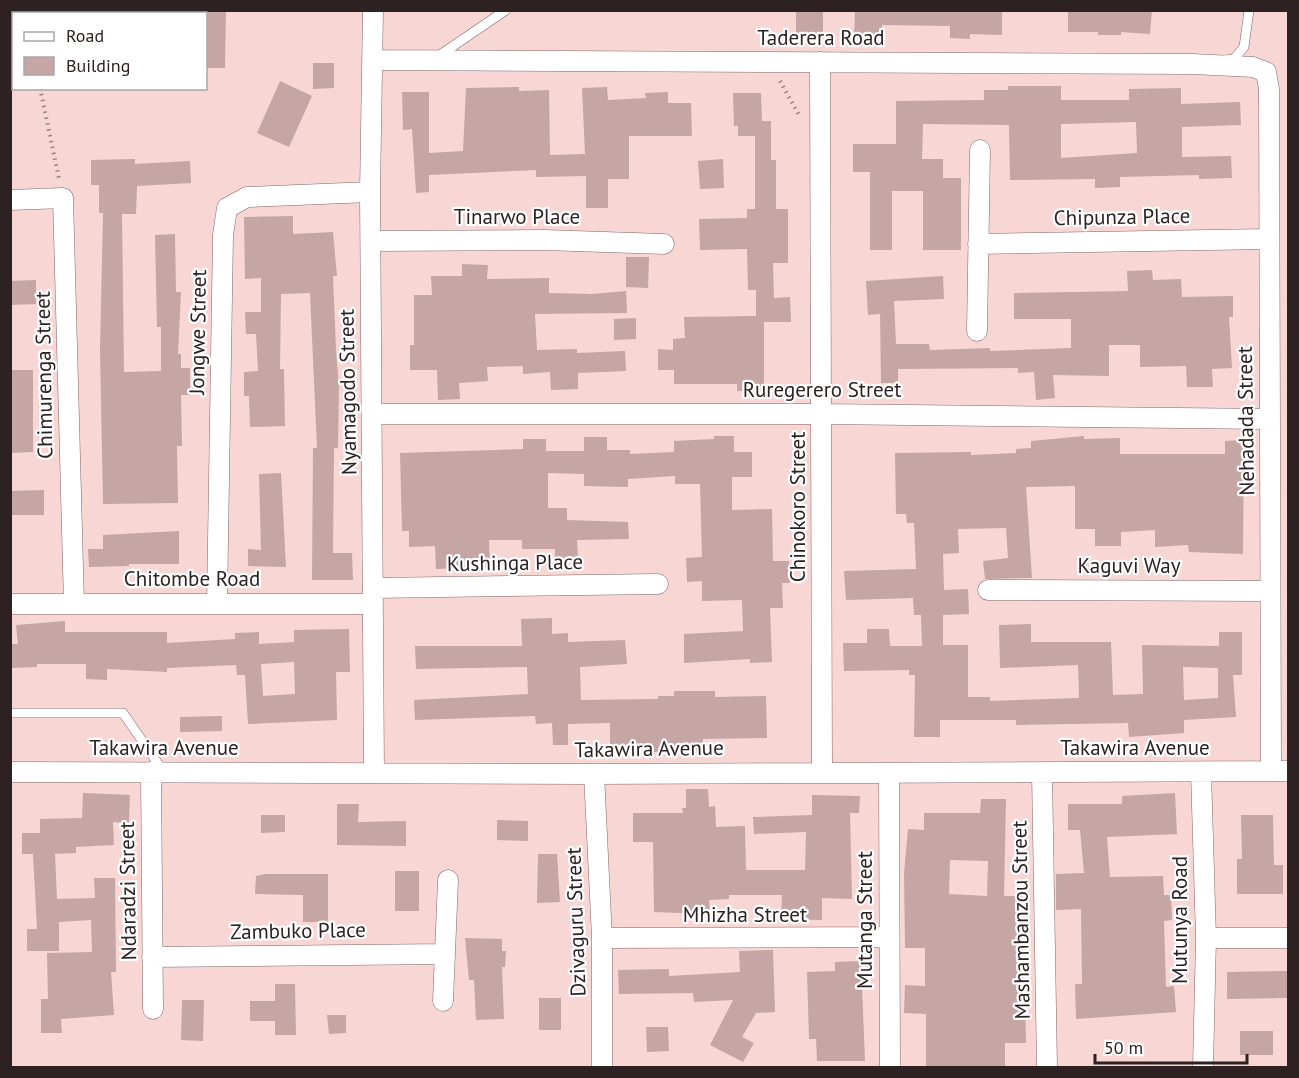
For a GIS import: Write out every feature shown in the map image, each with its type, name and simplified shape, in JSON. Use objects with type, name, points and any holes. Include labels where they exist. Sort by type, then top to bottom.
[{"type":"street","name":"Nyamagodo Street","points":[[373,10],[374,60],[370,192],[374,773]]},
{"type":"street","name":"Taderera Road","points":[[374,60],[1193,64],[1253,67],[1266,72]]},
{"type":"street","name":"Chinokoro Street","points":[[820,62],[822,772]]},
{"type":"street","name":"Nehadada Street","points":[[1266,72],[1269,89],[1270,591],[1280,771]]},
{"type":"street","points":[[977,331],[980,150]]},
{"type":"street","name":"Jongwe Street","points":[[217,603],[223,235],[227,208],[246,197],[370,192]]},
{"type":"street","points":[[10,200],[63,198]]},
{"type":"street","name":"Chimurenga Street","points":[[63,198],[74,604]]},
{"type":"street","name":"Chipunza Place","points":[[978,244],[1268,239]]},
{"type":"street","name":"Tinarwo Place","points":[[371,241],[544,240],[664,244]]},
{"type":"street","name":"Ruregerero Street","points":[[373,414],[600,416],[822,414],[1270,419]]},
{"type":"street","name":"Kushinga Place","points":[[373,596],[658,584]]},
{"type":"street","name":"Kaguvi Way","points":[[988,590],[1270,591]]},
{"type":"street","name":"Chitombe Road","points":[[10,604],[217,603],[373,596]]},
{"type":"street","name":"Takawira Avenue","points":[[10,772],[594,774],[1280,771]]},
{"type":"street","name":"Ndaradzi Street","points":[[153,1009],[152,957],[158,772]]},
{"type":"street","name":"Mutunya Road","points":[[1201,772],[1206,938],[1203,1068]]},
{"type":"street","name":"Mutanga Street","points":[[889,773],[890,1068]]},
{"type":"street","name":"Mashambanzou Street","points":[[1042,773],[1047,1068]]},
{"type":"street","name":"Dzivaguru Street","points":[[594,774],[602,938],[602,1068]]},
{"type":"street","points":[[443,1001],[448,880]]},
{"type":"street","name":"Mhizha Street","points":[[602,938],[889,937]]},
{"type":"street","points":[[1206,938],[1288,938]]},
{"type":"street","name":"Zambuko Place","points":[[152,957],[444,954]]},
{"type":"lane","points":[[432,60],[506,10]]},
{"type":"lane","points":[[1193,64],[1234,59],[1244,47],[1249,10]]},
{"type":"lane","points":[[10,713],[123,713],[158,772]]},
{"type":"path","points":[[770,62],[804,125],[820,144]]},
{"type":"path","points":[[40,90],[63,198]]},
{"type":"building","points":[[207,10],[226,10],[225,68],[207,68]]},
{"type":"building","points":[[796,10],[823,10],[823,36],[796,36]]},
{"type":"building","points":[[855,10],[1002,10],[1002,35],[970,34],[970,39],[950,38],[950,26],[882,25],[882,37],[854,36]]},
{"type":"building","points":[[1068,10],[1152,10],[1150,34],[1121,32],[1121,35],[1098,35],[1098,32],[1068,32]]},
{"type":"building","points":[[313,63],[334,63],[334,88],[313,89]]},
{"type":"building","points":[[280,81],[312,96],[289,147],[257,133]]},
{"type":"building","points":[[1008,86],[1061,86],[1061,100],[1129,100],[1129,89],[1181,88],[1181,104],[1240,102],[1241,125],[1182,127],[1182,157],[1231,156],[1232,178],[1199,179],[1199,175],[1120,177],[1120,187],[1095,188],[1095,179],[1010,180],[1009,125],[923,124],[922,159],[943,159],[943,178],[961,178],[961,250],[923,250],[923,191],[892,191],[892,250],[870,250],[870,172],[853,172],[853,144],[896,144],[896,101],[984,100],[984,90],[1008,90]],"holes":[[[1136,122],[1137,153],[1061,158],[1061,124]]]},
{"type":"building","points":[[519,87],[519,91],[549,90],[550,155],[585,154],[582,88],[607,87],[608,100],[646,98],[645,93],[668,92],[668,103],[691,103],[692,136],[629,136],[629,179],[608,179],[608,208],[586,208],[586,176],[536,177],[536,170],[429,175],[429,192],[416,193],[412,129],[403,130],[402,92],[429,92],[429,153],[463,151],[466,88]]},
{"type":"building","points":[[733,93],[761,93],[762,121],[771,121],[771,160],[776,160],[776,209],[788,209],[788,263],[773,263],[774,298],[790,297],[791,322],[764,322],[764,391],[737,391],[737,384],[674,384],[674,370],[658,370],[658,349],[673,350],[673,339],[685,338],[684,317],[756,316],[756,290],[748,290],[747,249],[700,250],[699,219],[747,218],[747,209],[755,209],[755,136],[738,136],[738,126],[734,126]]},
{"type":"building","points":[[135,159],[135,164],[190,161],[191,183],[137,186],[136,214],[122,214],[124,372],[161,371],[161,327],[157,327],[155,235],[175,234],[176,292],[181,292],[178,354],[181,354],[181,368],[190,368],[190,395],[181,395],[182,446],[177,446],[178,503],[103,504],[100,350],[103,213],[99,213],[99,185],[91,185],[91,160]]},
{"type":"building","points":[[723,159],[724,188],[700,189],[698,161]]},
{"type":"building","points":[[293,216],[293,234],[333,232],[337,276],[333,276],[339,386],[338,448],[334,448],[333,553],[352,553],[353,580],[312,580],[313,448],[317,448],[310,293],[281,294],[280,369],[284,369],[285,426],[250,427],[249,396],[244,396],[244,372],[258,371],[256,334],[246,334],[245,312],[261,312],[261,278],[245,279],[244,217]]},
{"type":"building","points":[[626,257],[649,257],[648,288],[626,287]]},
{"type":"building","points":[[462,264],[488,265],[487,279],[549,278],[549,293],[592,294],[626,291],[627,313],[535,314],[537,350],[577,349],[577,353],[625,351],[626,371],[578,373],[578,389],[551,390],[550,372],[523,374],[523,366],[487,367],[488,381],[459,383],[460,399],[438,400],[437,370],[410,370],[410,345],[414,345],[414,295],[432,295],[431,276],[462,276]]},
{"type":"building","points":[[1152,270],[1153,280],[1181,279],[1182,297],[1233,296],[1233,317],[1229,317],[1232,368],[1212,369],[1213,387],[1187,387],[1186,366],[1140,367],[1140,345],[1109,345],[1109,376],[1053,375],[1055,398],[1036,400],[1034,372],[1018,373],[1018,368],[898,369],[898,383],[881,383],[880,314],[868,315],[866,281],[943,276],[944,299],[894,301],[896,344],[929,344],[930,350],[990,348],[990,351],[1071,348],[1071,319],[1014,319],[1014,293],[1128,291],[1127,271]]},
{"type":"building","points":[[36,280],[36,304],[10,305],[10,281]]},
{"type":"building","points":[[636,318],[636,339],[614,340],[614,319]]},
{"type":"building","points":[[10,370],[33,370],[33,452],[10,453]]},
{"type":"building","points":[[714,436],[734,436],[734,452],[752,452],[752,477],[732,477],[732,510],[772,509],[773,561],[789,561],[790,583],[782,583],[783,608],[770,608],[772,662],[750,663],[750,659],[684,663],[684,634],[743,631],[742,600],[702,601],[702,581],[687,582],[686,558],[702,557],[700,484],[675,484],[675,476],[628,479],[628,487],[584,486],[584,474],[548,473],[548,508],[567,508],[567,520],[628,522],[629,539],[577,540],[578,558],[555,559],[555,549],[522,549],[522,540],[489,540],[490,567],[436,569],[435,546],[409,547],[409,531],[402,531],[400,453],[523,449],[523,439],[546,439],[546,451],[584,451],[584,437],[607,437],[607,450],[630,450],[630,454],[674,452],[674,441],[714,439]]},
{"type":"building","points":[[1084,436],[1084,439],[1120,438],[1120,454],[1225,454],[1225,441],[1244,440],[1243,554],[1189,552],[1188,545],[1155,547],[1155,530],[1121,532],[1121,546],[1095,546],[1095,529],[1075,529],[1075,486],[1026,487],[1032,578],[985,579],[983,561],[1008,558],[1006,528],[958,529],[959,553],[943,554],[944,590],[968,589],[969,614],[943,615],[943,645],[968,645],[968,697],[990,697],[990,701],[1079,698],[1078,665],[1000,668],[999,625],[1031,624],[1031,642],[1111,642],[1113,695],[1143,694],[1142,645],[1219,646],[1219,632],[1242,632],[1242,675],[1233,675],[1236,717],[1184,720],[1184,733],[1129,737],[1128,723],[1016,725],[1016,720],[940,720],[940,737],[914,737],[915,675],[909,675],[909,670],[844,671],[843,643],[867,643],[867,629],[889,629],[890,646],[922,646],[921,615],[914,615],[913,598],[846,600],[844,571],[916,569],[914,523],[907,523],[906,514],[896,514],[895,453],[971,452],[971,455],[1016,453],[1016,449],[1031,448],[1031,441]],"holes":[[[1183,667],[1218,668],[1218,698],[1184,700]]]},
{"type":"building","points":[[281,473],[286,567],[248,566],[248,549],[261,550],[259,474]]},
{"type":"building","points":[[44,490],[44,515],[10,515],[10,491]]},
{"type":"building","points":[[179,531],[179,564],[89,567],[88,549],[103,549],[103,535]]},
{"type":"building","points":[[552,618],[552,634],[568,633],[568,642],[625,640],[627,664],[580,667],[581,700],[658,699],[658,696],[674,696],[674,691],[715,691],[715,697],[766,696],[767,738],[703,739],[703,752],[646,752],[646,745],[610,745],[610,723],[568,724],[568,745],[553,745],[552,723],[536,724],[535,716],[415,720],[414,700],[528,694],[527,667],[416,669],[415,646],[522,646],[521,619]]},
{"type":"building","points":[[65,621],[65,632],[167,632],[167,643],[235,639],[235,633],[259,632],[259,644],[294,642],[294,630],[349,629],[350,672],[336,672],[337,720],[248,724],[245,675],[237,675],[236,665],[167,668],[167,672],[107,669],[107,680],[86,679],[86,664],[37,664],[37,667],[10,668],[10,644],[18,644],[16,625]],"holes":[[[294,662],[295,694],[263,696],[261,664]]]},
{"type":"building","points":[[222,716],[222,731],[180,732],[180,717]]},
{"type":"building","points":[[686,789],[708,789],[709,807],[715,806],[716,827],[745,826],[746,870],[805,870],[806,832],[754,834],[753,817],[812,815],[812,795],[860,796],[859,813],[850,813],[852,899],[822,898],[822,920],[781,919],[782,895],[729,895],[729,899],[709,900],[710,914],[654,912],[653,842],[633,842],[633,813],[683,813],[682,808],[686,808]]},
{"type":"building","points":[[83,793],[130,795],[129,823],[113,822],[114,845],[76,847],[76,853],[55,854],[57,899],[95,898],[94,878],[115,878],[116,972],[111,972],[114,1015],[61,1019],[62,1033],[41,1033],[41,999],[48,999],[47,953],[92,952],[91,920],[59,922],[59,951],[27,951],[27,929],[37,929],[33,854],[22,854],[22,833],[40,833],[40,819],[82,818]]},
{"type":"building","points":[[1175,793],[1177,834],[1107,837],[1110,877],[1163,876],[1164,895],[1171,895],[1172,920],[1164,921],[1166,987],[1174,986],[1176,1012],[1076,1019],[1075,984],[1082,984],[1081,909],[1056,910],[1056,874],[1084,873],[1080,830],[1068,830],[1068,804],[1122,804],[1122,796]]},
{"type":"building","points":[[981,799],[1006,799],[1004,896],[1021,896],[1019,954],[1024,954],[1026,1043],[1005,1043],[1005,1068],[926,1068],[926,1014],[904,1013],[905,985],[925,986],[925,948],[905,948],[904,873],[908,829],[924,830],[924,813],[980,813]],"holes":[[[950,860],[988,861],[987,896],[949,894]]]},
{"type":"building","points":[[337,804],[359,804],[358,822],[406,821],[406,846],[337,845]]},
{"type":"building","points":[[261,815],[285,815],[285,832],[261,833]]},
{"type":"building","points":[[1241,815],[1273,815],[1274,865],[1283,865],[1283,894],[1237,894],[1237,859],[1242,859]]},
{"type":"building","points":[[497,820],[528,821],[528,841],[497,840]]},
{"type":"building","points":[[538,854],[557,854],[560,902],[537,903]]},
{"type":"building","points":[[395,871],[419,871],[419,911],[395,911]]},
{"type":"building","points":[[328,874],[328,922],[303,922],[303,895],[255,894],[256,876]]},
{"type":"building","points":[[465,938],[502,939],[502,951],[506,951],[505,967],[502,967],[504,1019],[476,1020],[474,980],[469,980]]},
{"type":"building","points":[[773,950],[775,1012],[756,1013],[742,1037],[754,1043],[743,1062],[710,1045],[733,1000],[694,1002],[693,993],[619,994],[618,970],[669,969],[669,976],[740,972],[739,951]]},
{"type":"building","points":[[861,961],[865,1061],[817,1061],[816,1039],[809,1039],[807,972],[835,971],[835,962]]},
{"type":"building","points":[[1288,971],[1288,998],[1227,999],[1227,972]]},
{"type":"building","points":[[275,984],[295,984],[296,1035],[275,1035],[275,1021],[250,1021],[250,1001],[275,1001]]},
{"type":"building","points":[[539,998],[561,998],[561,1030],[539,1030]]},
{"type":"building","points":[[182,1000],[204,1000],[203,1041],[181,1040]]},
{"type":"building","points":[[327,1015],[346,1015],[346,1033],[329,1034]]},
{"type":"building","points":[[646,1027],[668,1027],[669,1051],[647,1052]]},
{"type":"building","points":[[1240,1031],[1273,1031],[1273,1055],[1240,1055]]}]
